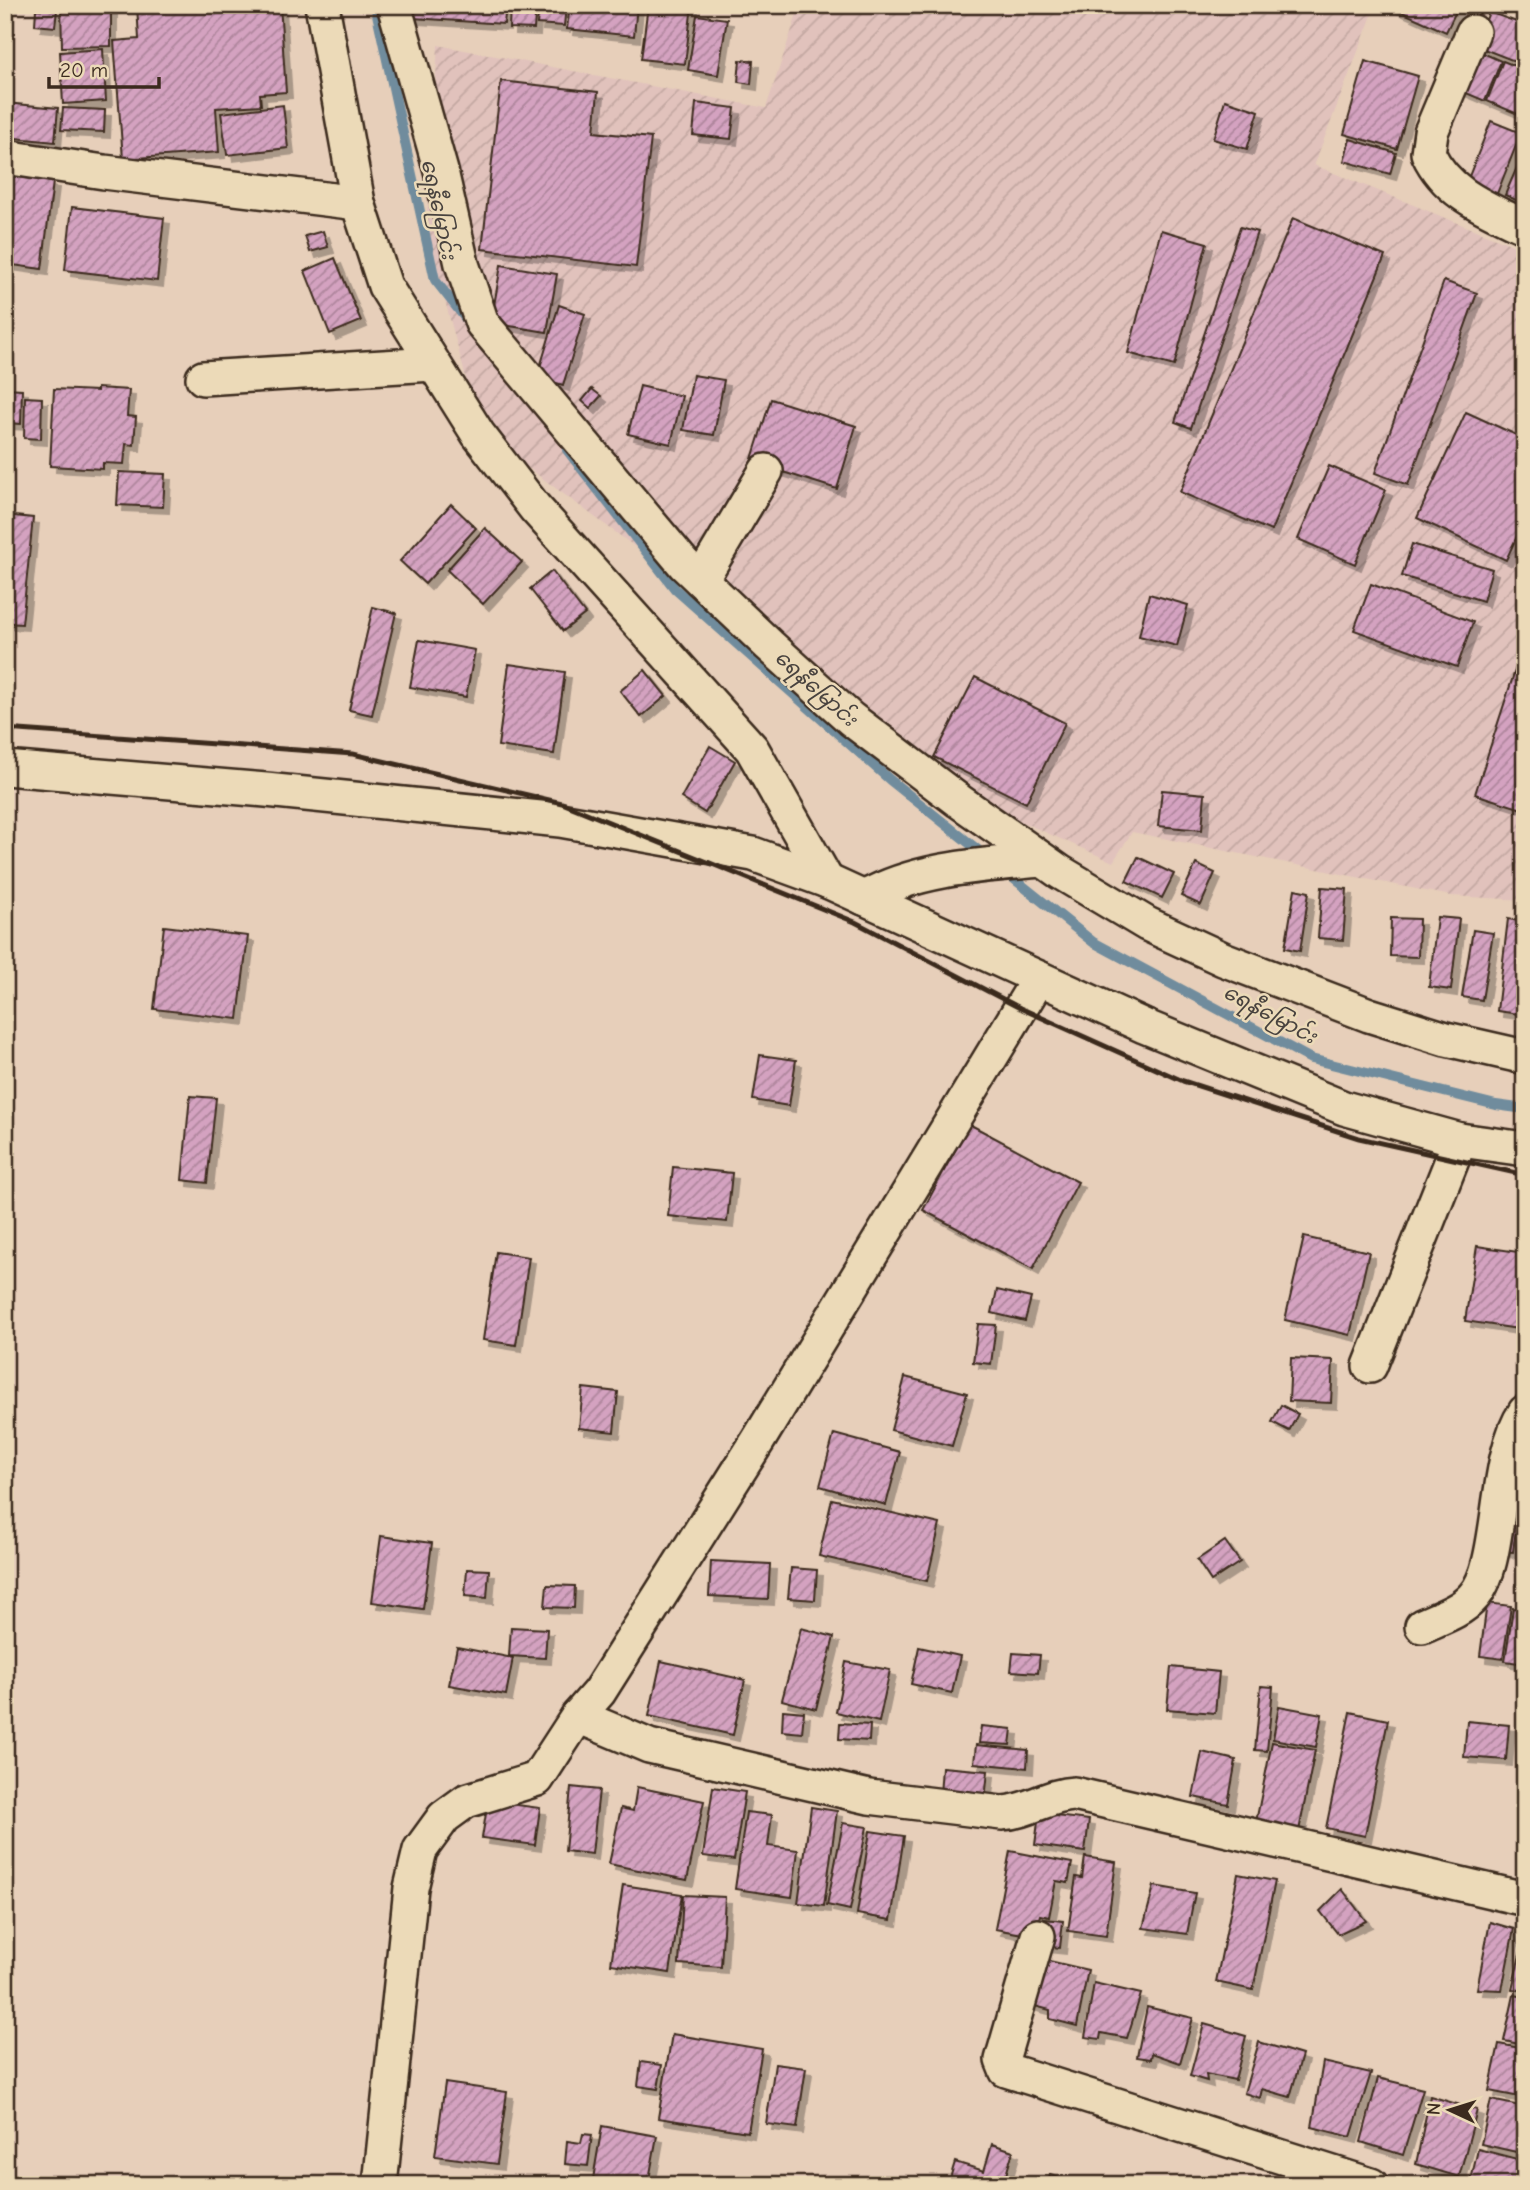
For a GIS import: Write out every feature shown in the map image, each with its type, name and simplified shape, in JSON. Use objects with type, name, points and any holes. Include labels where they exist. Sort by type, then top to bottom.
[{"type":"street","points":[[322,5],[358,203],[385,286],[478,434],[535,508],[752,749],[827,881]]},
{"type":"street","points":[[394,5],[441,171],[463,264],[482,323],[599,465],[701,580],[851,719],[1038,864],[1147,924],[1223,959],[1382,1019],[1446,1039],[1525,1057]]},
{"type":"street","points":[[1473,32],[1431,132],[1428,153],[1447,184],[1480,205],[1525,227]]},
{"type":"street","points":[[5,157],[358,203]]},
{"type":"street","points":[[203,378],[433,364]]},
{"type":"street","points":[[701,580],[766,471]]},
{"type":"street","points":[[5,768],[266,790],[560,820],[753,854],[869,895],[1144,1026],[1343,1108],[1460,1140],[1525,1149]]},
{"type":"street","points":[[869,895],[925,875],[1038,864]]},
{"type":"street","points":[[380,2185],[411,1888],[420,1850],[444,1817],[466,1801],[527,1785],[537,1779],[578,1716],[600,1692],[759,1439],[1039,978]]},
{"type":"street","points":[[1370,1366],[1460,1140]]},
{"type":"street","points":[[1422,1626],[1457,1610],[1474,1597],[1486,1578],[1502,1474],[1512,1435],[1525,1412]]},
{"type":"street","points":[[578,1716],[649,1746],[869,1797],[1002,1813],[1013,1812],[1054,1796],[1074,1794],[1525,1899]]},
{"type":"street","points":[[1038,1936],[1002,2060],[1006,2070],[1371,2185]]},
{"type":"shaded area","points":[[800,5],[1376,5],[1314,165],[1525,250],[1525,900],[1451,896],[1132,832],[1113,862],[895,766],[703,597],[481,433],[426,231],[438,45],[766,108]]},
{"type":"building","points":[[61,5],[111,5],[111,46],[62,47]]},
{"type":"building","points":[[137,5],[280,5],[286,92],[260,94],[261,105],[216,108],[219,152],[123,159],[114,41],[139,39]]},
{"type":"building","points":[[413,5],[506,5],[504,24],[413,18]]},
{"type":"building","points":[[510,5],[536,5],[534,29],[509,28]]},
{"type":"building","points":[[539,5],[566,5],[564,26],[537,24]]},
{"type":"building","points":[[570,5],[637,5],[634,36],[567,29]]},
{"type":"building","points":[[648,5],[692,5],[685,64],[641,59]]},
{"type":"building","points":[[1386,5],[1459,5],[1446,32]]},
{"type":"building","points":[[36,9],[57,10],[55,27],[35,25]]},
{"type":"building","points":[[1489,12],[1525,25],[1525,65],[1476,46]]},
{"type":"building","points":[[697,15],[727,19],[718,75],[688,70]]},
{"type":"building","points":[[103,49],[106,101],[63,104],[60,52]]},
{"type":"building","points":[[1476,50],[1501,61],[1485,101],[1459,90]]},
{"type":"building","points":[[740,60],[753,61],[751,84],[738,82]]},
{"type":"building","points":[[1365,61],[1418,76],[1397,149],[1344,134]]},
{"type":"building","points":[[1503,61],[1525,70],[1525,103],[1520,115],[1487,101]]},
{"type":"building","points":[[501,81],[598,92],[594,132],[651,138],[636,267],[482,249]]},
{"type":"building","points":[[1225,100],[1259,111],[1247,149],[1213,139]]},
{"type":"building","points":[[5,103],[58,108],[55,142],[5,137]]},
{"type":"building","points":[[696,103],[735,108],[731,139],[693,135]]},
{"type":"building","points":[[283,105],[288,148],[227,155],[221,113]]},
{"type":"building","points":[[63,108],[105,110],[104,132],[61,130]]},
{"type":"building","points":[[1491,121],[1521,133],[1496,196],[1466,184]]},
{"type":"building","points":[[1350,139],[1396,153],[1390,174],[1344,161]]},
{"type":"building","points":[[1518,165],[1525,169],[1525,204],[1505,195]]},
{"type":"building","points":[[5,175],[53,182],[42,269],[5,264]]},
{"type":"building","points":[[72,207],[164,218],[157,281],[65,270]]},
{"type":"building","points":[[1293,218],[1385,256],[1271,531],[1180,492]]},
{"type":"building","points":[[1240,227],[1257,232],[1191,428],[1175,422]]},
{"type":"building","points":[[1161,230],[1207,243],[1174,366],[1128,353]]},
{"type":"building","points":[[323,231],[328,247],[310,252],[305,236]]},
{"type":"building","points":[[335,258],[361,321],[330,334],[305,271]]},
{"type":"building","points":[[501,265],[557,274],[547,332],[491,323]]},
{"type":"building","points":[[1444,281],[1477,293],[1408,485],[1375,473]]},
{"type":"building","points":[[559,305],[585,314],[563,385],[537,377]]},
{"type":"building","points":[[693,375],[724,380],[714,435],[683,430]]},
{"type":"building","points":[[640,386],[682,396],[671,444],[628,434]]},
{"type":"building","points":[[5,388],[22,389],[21,424],[5,423]]},
{"type":"building","points":[[97,388],[129,390],[127,416],[136,417],[134,445],[126,444],[124,464],[103,463],[103,469],[50,466],[54,389],[97,391]]},
{"type":"building","points":[[592,389],[601,396],[590,408],[582,401]]},
{"type":"building","points":[[25,397],[42,398],[41,439],[24,438]]},
{"type":"building","points":[[771,399],[856,426],[837,489],[751,462]]},
{"type":"building","points":[[1466,412],[1525,439],[1525,519],[1506,560],[1417,518]]},
{"type":"building","points":[[1329,466],[1386,490],[1355,564],[1298,539]]},
{"type":"building","points":[[119,472],[165,474],[163,507],[117,505]]},
{"type":"building","points":[[451,504],[476,528],[425,584],[400,561]]},
{"type":"building","points":[[5,515],[33,518],[22,624],[5,623]]},
{"type":"building","points":[[485,528],[522,562],[483,604],[447,570]]},
{"type":"building","points":[[1412,544],[1492,569],[1483,601],[1402,576]]},
{"type":"building","points":[[552,571],[585,614],[563,631],[530,589]]},
{"type":"building","points":[[1371,584],[1473,622],[1457,667],[1354,630]]},
{"type":"building","points":[[1149,594],[1188,605],[1177,646],[1139,636]]},
{"type":"building","points":[[373,607],[396,613],[372,715],[349,710]]},
{"type":"building","points":[[419,640],[475,650],[466,697],[410,687]]},
{"type":"building","points":[[1521,652],[1525,653],[1525,810],[1475,794]]},
{"type":"building","points":[[509,664],[565,672],[554,754],[498,746]]},
{"type":"building","points":[[645,670],[666,696],[641,717],[620,691]]},
{"type":"building","points":[[975,677],[1065,723],[1026,803],[934,757]]},
{"type":"building","points":[[710,746],[735,761],[705,813],[681,798]]},
{"type":"building","points":[[1162,790],[1205,794],[1202,830],[1158,826]]},
{"type":"building","points":[[1138,857],[1174,874],[1162,898],[1126,881]]},
{"type":"building","points":[[1196,864],[1215,873],[1201,905],[1181,896]]},
{"type":"building","points":[[1322,887],[1347,889],[1343,940],[1318,938]]},
{"type":"building","points":[[1295,889],[1309,892],[1300,951],[1285,948]]},
{"type":"building","points":[[1437,917],[1459,919],[1451,990],[1429,987]]},
{"type":"building","points":[[1391,918],[1419,919],[1418,957],[1390,956]]},
{"type":"building","points":[[1508,919],[1525,922],[1525,964],[1519,1014],[1497,1011]]},
{"type":"building","points":[[164,926],[248,936],[238,1019],[154,1009]]},
{"type":"building","points":[[1473,930],[1493,933],[1482,1000],[1462,997]]},
{"type":"building","points":[[760,1055],[796,1060],[789,1106],[753,1100]]},
{"type":"building","points":[[190,1096],[216,1098],[207,1183],[182,1180]]},
{"type":"building","points":[[969,1124],[1078,1182],[1033,1269],[923,1210]]},
{"type":"building","points":[[673,1167],[732,1173],[727,1222],[668,1216]]},
{"type":"building","points":[[1304,1237],[1369,1252],[1350,1335],[1285,1320]]},
{"type":"building","points":[[1477,1246],[1525,1253],[1525,1330],[1465,1321]]},
{"type":"building","points":[[496,1252],[529,1257],[516,1345],[483,1340]]},
{"type":"building","points":[[997,1290],[1031,1298],[1025,1321],[992,1313]]},
{"type":"building","points":[[978,1324],[996,1325],[991,1364],[973,1362]]},
{"type":"building","points":[[1291,1358],[1333,1360],[1331,1403],[1289,1401]]},
{"type":"building","points":[[905,1377],[967,1393],[952,1446],[891,1430]]},
{"type":"building","points":[[583,1388],[618,1392],[614,1432],[579,1428]]},
{"type":"building","points":[[1281,1405],[1298,1414],[1289,1431],[1272,1422]]},
{"type":"building","points":[[834,1434],[900,1452],[886,1505],[820,1486]]},
{"type":"building","points":[[832,1499],[940,1524],[927,1581],[819,1556]]},
{"type":"building","points":[[1503,1514],[1518,1516],[1513,1552],[1498,1551]]},
{"type":"building","points":[[381,1536],[432,1543],[423,1609],[372,1602]]},
{"type":"building","points":[[1225,1541],[1240,1562],[1211,1581],[1197,1560]]},
{"type":"building","points":[[711,1561],[770,1564],[768,1599],[709,1596]]},
{"type":"building","points":[[791,1568],[817,1570],[815,1600],[788,1598]]},
{"type":"building","points":[[467,1569],[489,1570],[487,1598],[465,1596]]},
{"type":"building","points":[[547,1585],[575,1586],[574,1608],[545,1607]]},
{"type":"building","points":[[1487,1603],[1511,1606],[1503,1659],[1480,1656]]},
{"type":"building","points":[[1513,1608],[1525,1609],[1525,1664],[1505,1661]]},
{"type":"building","points":[[511,1627],[547,1629],[545,1658],[509,1656]]},
{"type":"building","points":[[801,1628],[834,1637],[816,1709],[782,1700]]},
{"type":"building","points":[[457,1647],[513,1658],[506,1695],[449,1685]]},
{"type":"building","points":[[919,1647],[960,1656],[952,1693],[911,1684]]},
{"type":"building","points":[[1013,1653],[1040,1655],[1038,1673],[1011,1671]]},
{"type":"building","points":[[661,1661],[745,1680],[733,1735],[649,1716]]},
{"type":"building","points":[[846,1662],[890,1670],[879,1722],[836,1712]]},
{"type":"building","points":[[1171,1667],[1219,1672],[1215,1713],[1167,1709]]},
{"type":"building","points":[[1261,1686],[1273,1687],[1267,1751],[1255,1750]]},
{"type":"building","points":[[1279,1706],[1322,1714],[1316,1747],[1273,1739]]},
{"type":"building","points":[[783,1710],[804,1712],[802,1733],[782,1731]]},
{"type":"building","points":[[1350,1712],[1388,1720],[1365,1836],[1326,1828]]},
{"type":"building","points":[[1467,1721],[1509,1725],[1506,1760],[1464,1757]]},
{"type":"building","points":[[840,1723],[870,1725],[869,1741],[839,1739]]},
{"type":"building","points":[[981,1726],[1012,1729],[1010,1745],[979,1743]]},
{"type":"building","points":[[1272,1742],[1315,1750],[1298,1836],[1255,1827]]},
{"type":"building","points":[[976,1745],[1028,1750],[1027,1768],[974,1763]]},
{"type":"building","points":[[1202,1752],[1236,1760],[1228,1804],[1193,1797]]},
{"type":"building","points":[[942,1767],[988,1771],[985,1800],[940,1795]]},
{"type":"building","points":[[571,1787],[599,1790],[592,1854],[565,1851]]},
{"type":"building","points":[[637,1787],[704,1801],[687,1880],[609,1864],[621,1808],[633,1811]]},
{"type":"building","points":[[713,1787],[745,1792],[734,1860],[703,1856]]},
{"type":"building","points":[[488,1801],[540,1808],[535,1845],[482,1838]]},
{"type":"building","points":[[811,1807],[837,1811],[824,1906],[798,1903]]},
{"type":"building","points":[[746,1812],[772,1815],[768,1846],[798,1850],[792,1897],[735,1889]]},
{"type":"building","points":[[1039,1814],[1089,1820],[1085,1852],[1035,1845]]},
{"type":"building","points":[[843,1823],[867,1827],[850,1910],[827,1905]]},
{"type":"building","points":[[870,1831],[904,1836],[891,1920],[857,1914]]},
{"type":"building","points":[[1010,1851],[1072,1863],[1068,1883],[1056,1881],[1049,1917],[1040,1915],[1038,1922],[1030,1921],[1028,1935],[995,1929]]},
{"type":"building","points":[[1085,1857],[1116,1862],[1106,1936],[1068,1931],[1076,1877],[1082,1878]]},
{"type":"building","points":[[1238,1874],[1275,1881],[1253,1990],[1216,1982]]},
{"type":"building","points":[[623,1885],[682,1894],[670,1973],[611,1964]]},
{"type":"building","points":[[1154,1886],[1195,1893],[1187,1934],[1143,1928]]},
{"type":"building","points":[[1342,1889],[1366,1921],[1338,1934],[1320,1911]]},
{"type":"building","points":[[683,1895],[725,1897],[721,1967],[679,1964]]},
{"type":"building","points":[[1045,1919],[1063,1921],[1060,1948],[1043,1946]]},
{"type":"building","points":[[1490,1922],[1514,1929],[1502,1990],[1477,1989]]},
{"type":"building","points":[[1525,1933],[1525,1991],[1512,1989]]},
{"type":"building","points":[[1045,1960],[1088,1970],[1077,2026],[1050,2019],[1050,2010],[1031,2005]]},
{"type":"building","points":[[1094,1983],[1141,1994],[1127,2038],[1101,2033],[1100,2039],[1085,2037]]},
{"type":"building","points":[[1514,1995],[1525,1997],[1525,2045],[1504,2041]]},
{"type":"building","points":[[1147,2007],[1193,2018],[1180,2063],[1152,2053],[1151,2059],[1137,2057]]},
{"type":"building","points":[[1204,2024],[1246,2036],[1235,2080],[1206,2074],[1207,2081],[1190,2076]]},
{"type":"building","points":[[672,2034],[762,2049],[748,2132],[658,2118]]},
{"type":"building","points":[[1259,2042],[1302,2055],[1290,2097],[1262,2089],[1260,2098],[1244,2093]]},
{"type":"building","points":[[1499,2044],[1525,2049],[1525,2098],[1489,2091]]},
{"type":"building","points":[[641,2062],[662,2065],[658,2089],[638,2086]]},
{"type":"building","points":[[1323,2062],[1371,2073],[1351,2137],[1312,2127]]},
{"type":"building","points":[[775,2064],[806,2068],[797,2128],[766,2124]]},
{"type":"building","points":[[1378,2078],[1423,2089],[1403,2155],[1361,2142]]},
{"type":"building","points":[[445,2083],[507,2092],[497,2164],[435,2156]]},
{"type":"building","points":[[1430,2096],[1477,2110],[1459,2177],[1416,2164]]},
{"type":"building","points":[[1491,2100],[1525,2107],[1525,2154],[1481,2144]]},
{"type":"building","points":[[602,2126],[657,2136],[648,2185],[592,2185]]},
{"type":"building","points":[[583,2134],[592,2135],[588,2166],[565,2164],[567,2141],[581,2143]]},
{"type":"building","points":[[992,2144],[1013,2151],[1003,2185],[948,2185],[955,2162],[984,2171]]},
{"type":"building","points":[[1478,2149],[1525,2161],[1525,2185],[1470,2185]]},
{"type":"building","points":[[1050,2175],[1070,2181],[1068,2185],[1047,2185]]},
{"type":"waterway","name":"ရေနီမြောင်း","points":[[375,5],[435,280],[469,323]]},
{"type":"waterway","name":"ရေနီမြောင်း","points":[[567,450],[675,589],[890,780],[988,858]]},
{"type":"waterway","name":"ရေနီမြောင်း","points":[[1003,870],[1093,942],[1311,1059],[1496,1105],[1525,1109]]},
{"type":"railway","points":[[5,729],[353,754],[562,803],[855,922],[1020,1008],[1183,1081],[1359,1138],[1525,1175]]}]
